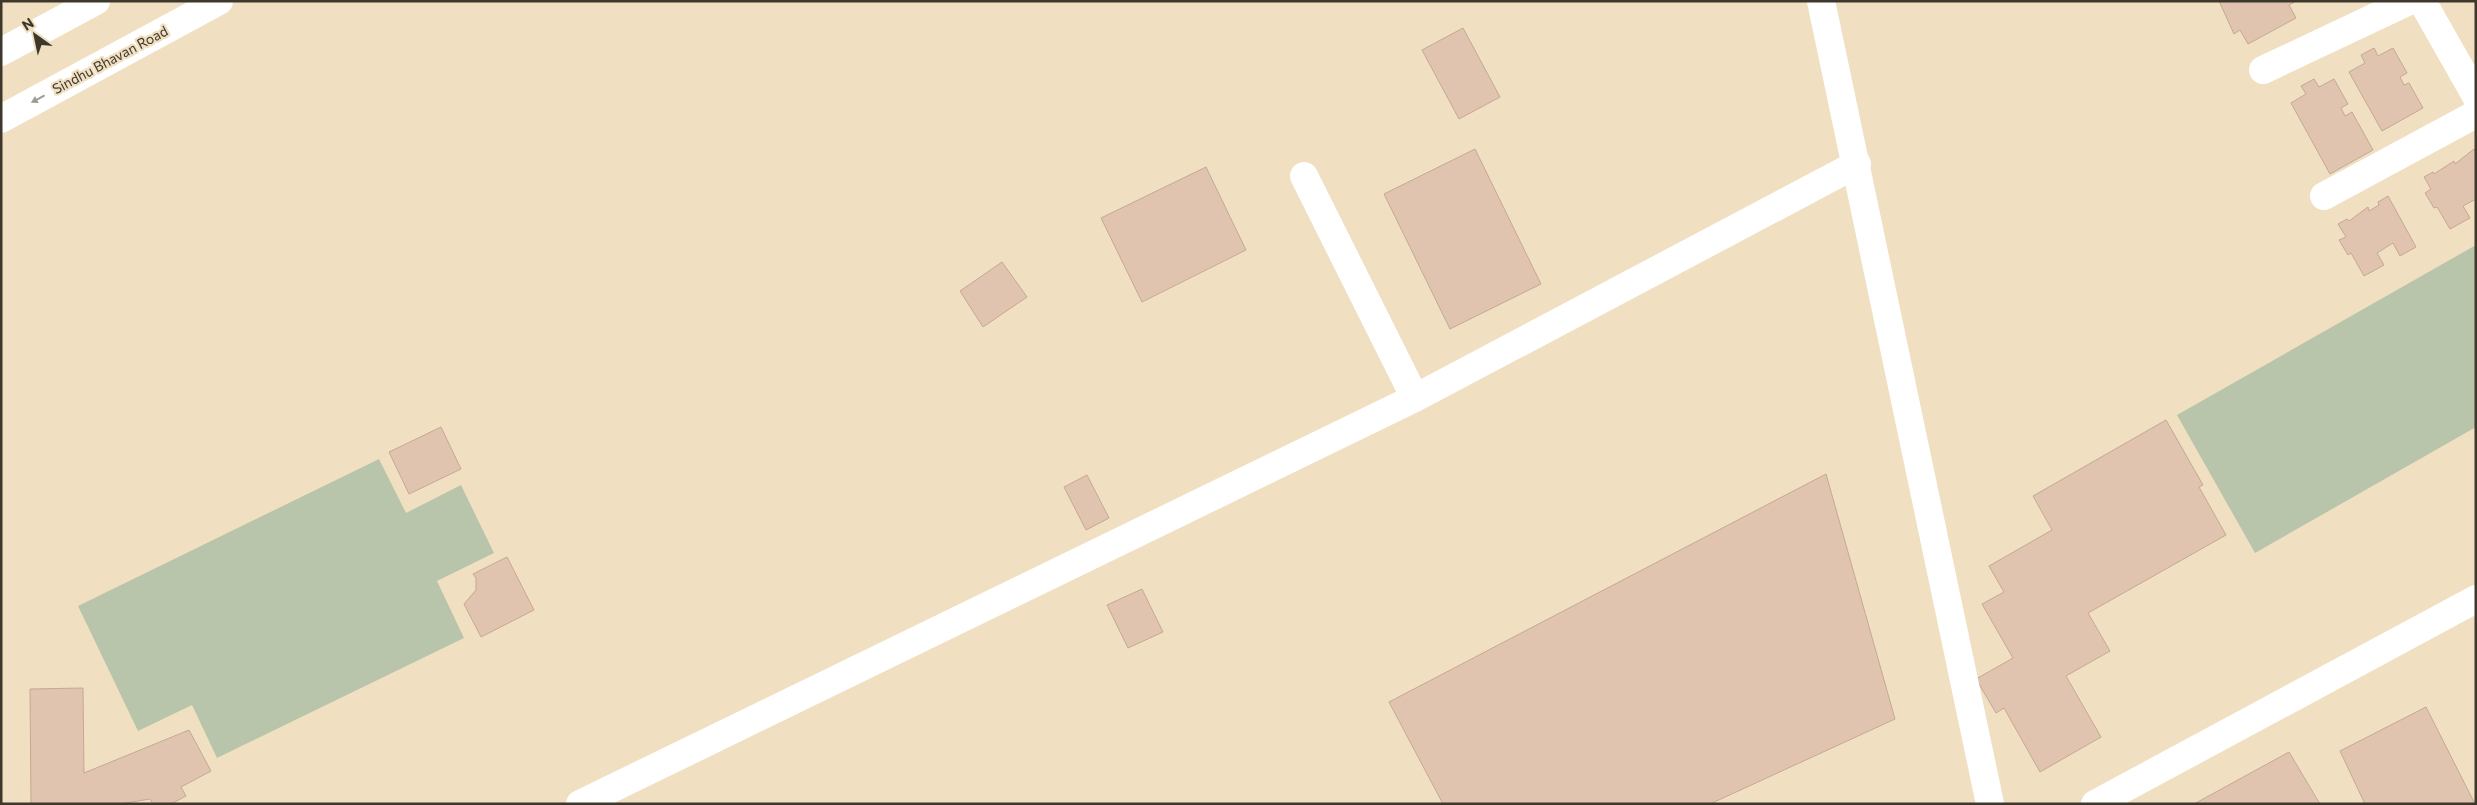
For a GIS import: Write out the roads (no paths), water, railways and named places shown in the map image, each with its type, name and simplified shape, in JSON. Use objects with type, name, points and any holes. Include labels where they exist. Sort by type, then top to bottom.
[{"type":"street","points":[[1,52],[96,1]]},
{"type":"street","name":"Sindhu Bhavan Road","points":[[1,119],[219,1]]},
{"type":"street","points":[[1821,1],[1857,164],[1990,804]]},
{"type":"street","points":[[2263,70],[2409,1]]},
{"type":"street","points":[[2422,1],[2476,96]]},
{"type":"street","points":[[2324,196],[2476,114]]},
{"type":"street","points":[[580,804],[1415,398],[1857,164]]},
{"type":"street","points":[[1304,176],[1415,398]]},
{"type":"street","points":[[2095,804],[2476,599]]}]
